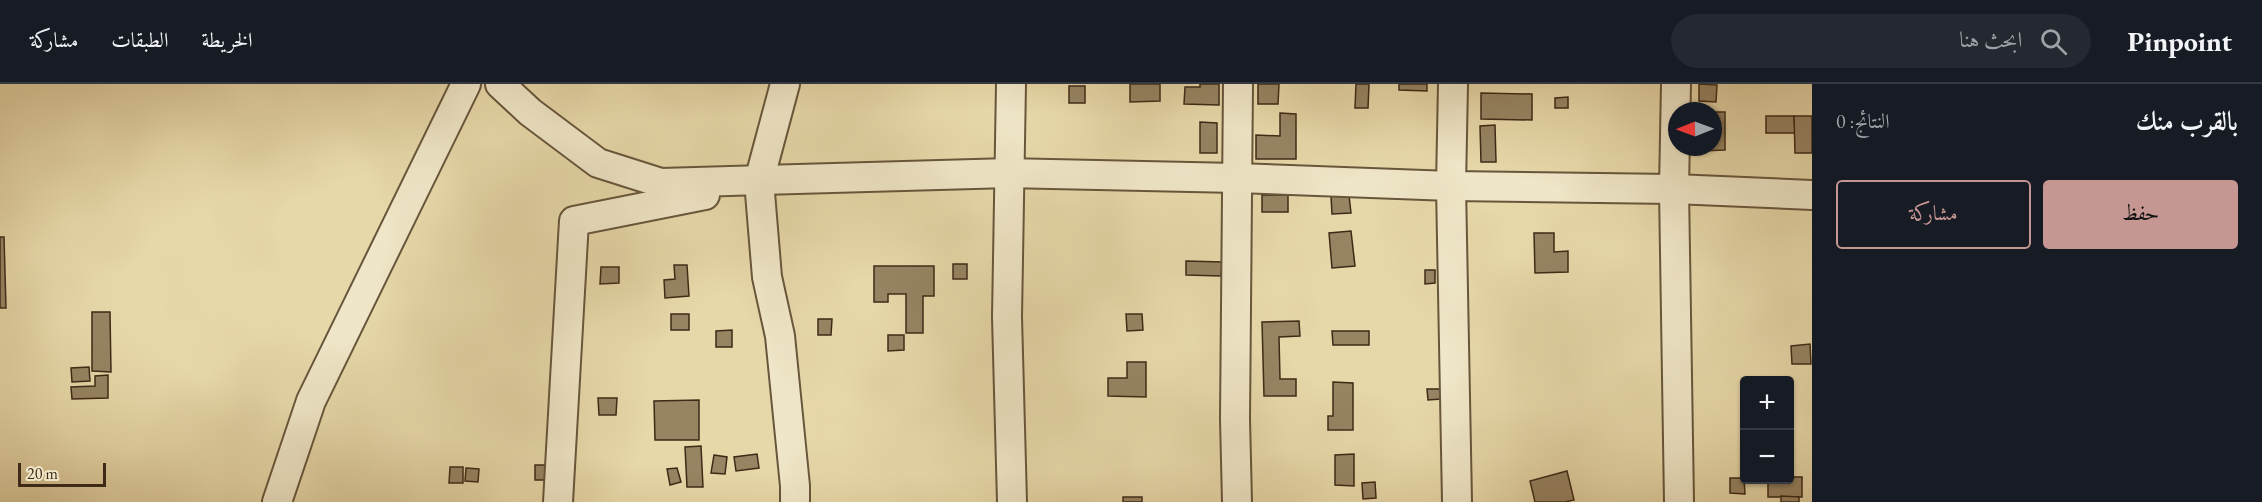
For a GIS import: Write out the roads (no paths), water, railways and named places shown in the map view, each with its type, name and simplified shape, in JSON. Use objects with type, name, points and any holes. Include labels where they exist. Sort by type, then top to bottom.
[{"type":"street","points":[[277,502],[311,401],[466,84]]},
{"type":"street","points":[[500,84],[530,112],[598,163],[661,183],[1010,173],[1451,186],[1674,189],[1812,195]]},
{"type":"street","points":[[785,84],[759,181],[767,277],[780,336],[795,502]]},
{"type":"street","points":[[1011,84],[1007,317],[1012,502]]},
{"type":"street","points":[[1237,502],[1235,419],[1238,84]]},
{"type":"street","points":[[1453,84],[1451,186],[1457,502]]},
{"type":"street","points":[[1676,84],[1674,189],[1679,502]]},
{"type":"street","points":[[558,502],[574,221],[686,200],[759,181]]}]
